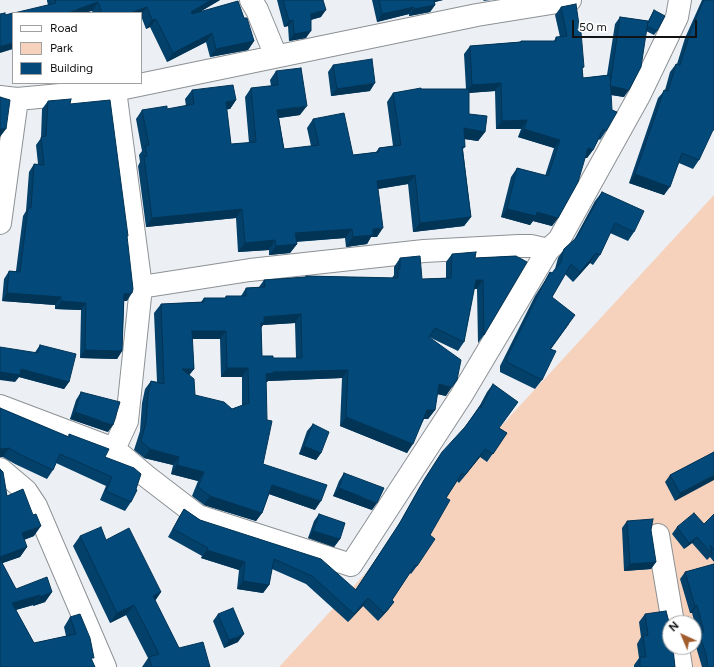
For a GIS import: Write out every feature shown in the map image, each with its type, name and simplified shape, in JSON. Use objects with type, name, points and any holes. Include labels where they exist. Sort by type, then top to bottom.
[{"type":"street","points":[[251,0],[257,10],[276,56]]},
{"type":"street","points":[[0,223],[8,98],[115,90],[276,56],[473,8],[570,0]]},
{"type":"street","points":[[0,406],[114,448],[146,476],[198,516],[351,565],[461,396],[548,250],[559,240],[639,96],[678,17],[680,0]]},
{"type":"street","points":[[114,448],[127,421],[141,288],[115,90]]},
{"type":"street","points":[[141,288],[250,270],[424,251],[519,246],[531,246],[548,250]]},
{"type":"street","points":[[0,469],[26,491],[36,506],[105,667]]},
{"type":"street","points":[[658,535],[672,615]]},
{"type":"street","points":[[679,655],[681,667]]},
{"type":"green space","points":[[714,195],[714,667],[279,667]]},
{"type":"building","points":[[55,0],[211,0],[191,12],[192,14],[238,1],[244,18],[247,18],[254,41],[216,49],[212,33],[173,53],[156,19],[152,20],[147,7],[133,12],[102,12],[98,2],[70,12],[18,12],[56,3]]},
{"type":"building","points":[[283,0],[323,0],[326,10],[311,14],[311,31],[294,34],[293,20],[289,21]]},
{"type":"building","points":[[379,0],[434,0],[435,5],[414,9],[414,7],[382,14]]},
{"type":"building","points":[[704,0],[714,0],[714,130],[699,160],[682,153],[670,187],[635,174],[664,90],[668,91],[676,64],[680,65],[691,30]]},
{"type":"building","points":[[576,4],[581,32],[584,67],[582,67],[583,78],[610,75],[612,110],[617,112],[606,131],[603,129],[593,150],[588,148],[578,182],[558,218],[537,212],[536,216],[507,209],[517,168],[548,176],[560,140],[524,129],[527,120],[502,121],[501,83],[472,85],[470,46],[521,41],[556,41],[556,37],[567,36],[561,7]]},
{"type":"building","points":[[654,10],[665,16],[657,31],[647,26]]},
{"type":"building","points":[[5,13],[5,15],[12,13],[12,43],[0,46],[0,14]]},
{"type":"building","points":[[620,17],[648,21],[641,67],[629,90],[610,86]]},
{"type":"building","points":[[372,59],[375,83],[337,89],[333,65]]},
{"type":"building","points":[[301,68],[307,106],[277,110],[284,149],[319,145],[313,119],[344,113],[353,155],[379,152],[379,148],[401,145],[393,93],[421,88],[469,89],[469,114],[487,116],[485,132],[464,128],[465,147],[462,147],[471,217],[420,223],[415,175],[377,181],[383,228],[373,229],[373,235],[353,237],[352,229],[295,233],[297,244],[276,246],[275,240],[245,243],[242,209],[152,218],[144,157],[147,156],[145,146],[149,145],[142,110],[167,106],[167,109],[194,104],[192,90],[233,85],[236,100],[226,102],[231,144],[256,142],[251,88],[278,85],[276,71]]},
{"type":"building","points":[[0,97],[10,100],[6,129],[0,129]]},
{"type":"building","points":[[71,99],[70,104],[110,100],[128,236],[133,289],[132,293],[124,294],[122,351],[85,350],[86,303],[61,301],[61,297],[7,293],[9,271],[20,272],[28,208],[31,208],[34,164],[44,165],[41,137],[46,136],[48,101]]},
{"type":"building","points":[[602,192],[644,211],[634,232],[615,223],[600,255],[596,253],[580,272],[571,264],[552,297],[575,315],[550,349],[556,351],[542,380],[507,362],[507,357],[550,272],[552,273],[561,262],[564,249],[577,237]]},
{"type":"building","points":[[476,252],[475,258],[516,256],[527,262],[484,335],[483,280],[476,280],[464,342],[435,328],[429,337],[461,360],[457,380],[452,387],[439,384],[435,410],[427,410],[413,444],[346,417],[348,370],[273,372],[266,374],[267,420],[272,421],[263,464],[327,485],[321,501],[272,485],[262,513],[210,496],[198,487],[204,472],[177,465],[179,457],[150,449],[141,441],[146,422],[148,394],[151,381],[164,384],[161,304],[204,302],[204,298],[246,296],[246,288],[265,287],[264,280],[306,276],[398,278],[400,258],[420,256],[422,279],[451,278],[452,254]],"holes":[[[301,314],[302,358],[273,358],[273,356],[262,356],[261,323],[264,323],[264,317]],[[192,331],[226,331],[227,368],[248,368],[249,403],[232,409],[224,402],[195,395],[194,379],[182,369],[194,369]]]},
{"type":"building","points":[[40,345],[76,354],[69,382],[21,369],[20,375],[0,372],[0,347],[38,353]]},
{"type":"building","points":[[493,384],[518,402],[499,428],[507,433],[493,454],[485,449],[465,475],[462,473],[446,498],[450,500],[430,535],[435,539],[417,566],[415,565],[392,600],[394,602],[384,613],[368,598],[354,614],[312,576],[274,559],[269,585],[243,581],[245,562],[207,550],[208,548],[173,529],[184,509],[200,520],[321,559],[356,590],[401,521],[442,452],[465,427],[481,405],[481,408]]},
{"type":"building","points":[[81,392],[120,402],[113,425],[75,412]]},
{"type":"building","points":[[0,408],[69,437],[69,434],[109,449],[105,457],[134,468],[141,474],[136,489],[137,490],[131,502],[106,491],[112,477],[60,454],[53,470],[9,448],[1,449]]},
{"type":"building","points":[[313,424],[329,432],[321,453],[304,446]]},
{"type":"building","points":[[714,452],[714,475],[680,493],[670,475]]},
{"type":"building","points":[[0,469],[3,472],[7,496],[23,489],[33,515],[36,514],[41,526],[22,533],[27,547],[0,557]]},
{"type":"building","points":[[344,473],[384,488],[377,503],[339,488]]},
{"type":"building","points":[[694,513],[704,524],[714,514],[714,550],[710,545],[712,554],[697,537],[689,543],[677,527]]},
{"type":"building","points":[[319,514],[345,523],[340,539],[313,531]]},
{"type":"building","points":[[653,519],[651,530],[656,562],[630,564],[627,521]]},
{"type":"building","points":[[101,527],[106,540],[129,528],[161,592],[153,596],[179,648],[203,642],[210,667],[152,667],[149,657],[159,654],[134,605],[117,613],[80,536]]},
{"type":"building","points":[[0,559],[16,589],[47,577],[52,592],[40,597],[40,595],[12,603],[34,643],[76,634],[70,617],[80,614],[90,638],[94,658],[91,658],[95,667],[0,667]]},
{"type":"building","points":[[714,564],[714,667],[708,667],[702,642],[702,632],[704,632],[702,615],[700,615],[697,605],[695,606],[685,572]]},
{"type":"building","points":[[233,608],[244,634],[229,640],[218,614]]},
{"type":"building","points":[[666,611],[667,615],[662,615],[662,655],[674,655],[675,667],[640,667],[640,657],[646,657],[643,636],[648,635],[645,614]]}]
